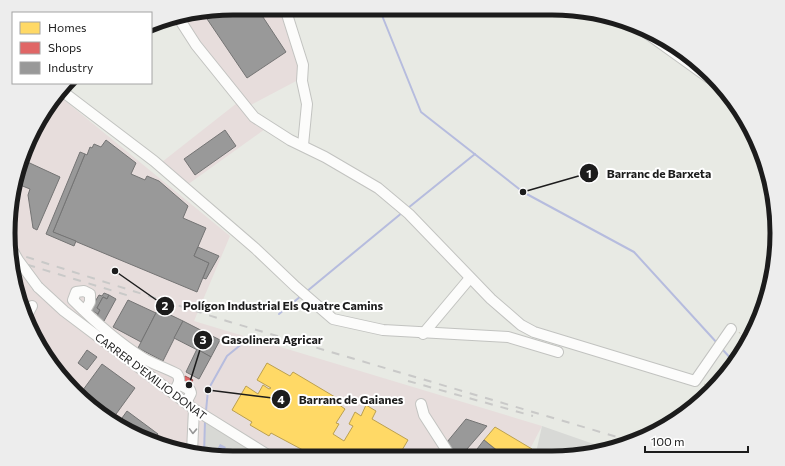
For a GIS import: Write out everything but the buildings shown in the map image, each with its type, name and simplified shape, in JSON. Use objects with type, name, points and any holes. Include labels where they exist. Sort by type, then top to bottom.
[{"type":"street","points":[[287,15],[303,65],[302,81],[307,104],[303,145]]},
{"type":"street","points":[[181,21],[196,45],[254,117],[290,140],[303,145],[378,188],[406,211],[470,278],[521,325],[534,332],[695,381],[731,329]]},
{"type":"street","points":[[670,50],[693,66]]},
{"type":"street","points":[[65,94],[154,162],[256,249],[310,300],[333,319],[383,330],[423,334],[508,337],[558,352]]},
{"type":"street","name":"CARRER D'EMILIO DONAT","points":[[16,257],[38,286],[64,311],[194,409],[215,424],[259,451]]},
{"type":"street","points":[[423,334],[470,278]]},
{"type":"street","points":[[30,310],[32,306]]},
{"type":"street","points":[[85,311],[143,358],[177,374],[179,377],[179,384],[173,393]]},
{"type":"street","points":[[179,384],[190,390],[191,393],[194,409],[192,447]]},
{"type":"street","points":[[421,404],[424,415],[447,451]]},
{"type":"path","points":[[731,329],[735,329],[743,338]]},
{"type":"path","points":[[695,381],[708,385]]},
{"type":"shaded area","points":[[219,15],[290,15],[306,64],[300,79],[247,107],[265,129],[187,185],[162,162],[237,103],[177,22]]},
{"type":"shaded area","points":[[62,98],[230,236],[194,321],[542,426],[528,451],[273,451],[205,413],[203,449],[177,444],[137,429],[100,406],[69,377],[44,342],[37,329],[22,289],[19,276],[15,247],[15,219],[22,177],[37,137]]},
{"type":"shaded area","points":[[205,412],[273,451],[219,451],[203,449]]},
{"type":"shaded area","points":[[542,426],[599,446],[566,451],[536,451]]},
{"type":"water","points":[[220,444],[226,447],[224,451],[216,451]]},
{"type":"waterway","points":[[382,15],[421,112],[523,192],[634,252],[718,344]]},
{"type":"waterway","points":[[408,208],[475,154]]},
{"type":"waterway","points":[[306,292],[403,212]]},
{"type":"waterway","points":[[279,314],[301,296]]},
{"type":"waterway","points":[[206,411],[208,390],[227,356],[249,338]]},
{"type":"waterway","points":[[722,349],[730,358]]},
{"type":"waterway","points":[[204,449],[205,420]]},
{"type":"railway","points":[[16,254],[230,322],[623,439]]},
{"type":"railway","points":[[17,262],[133,297]]},
{"type":"railway","points":[[408,381],[533,416]]},
{"type":"place","name":"Barranc de Barxeta","points":[[523,192]]},
{"type":"place","name":"Polígon Industrial Els Quatre Camins","points":[[115,271]]},
{"type":"place","name":"Gasolinera Agricar","points":[[189,385]]},
{"type":"place","name":"Barranc de Gaianes","points":[[208,390]]}]
